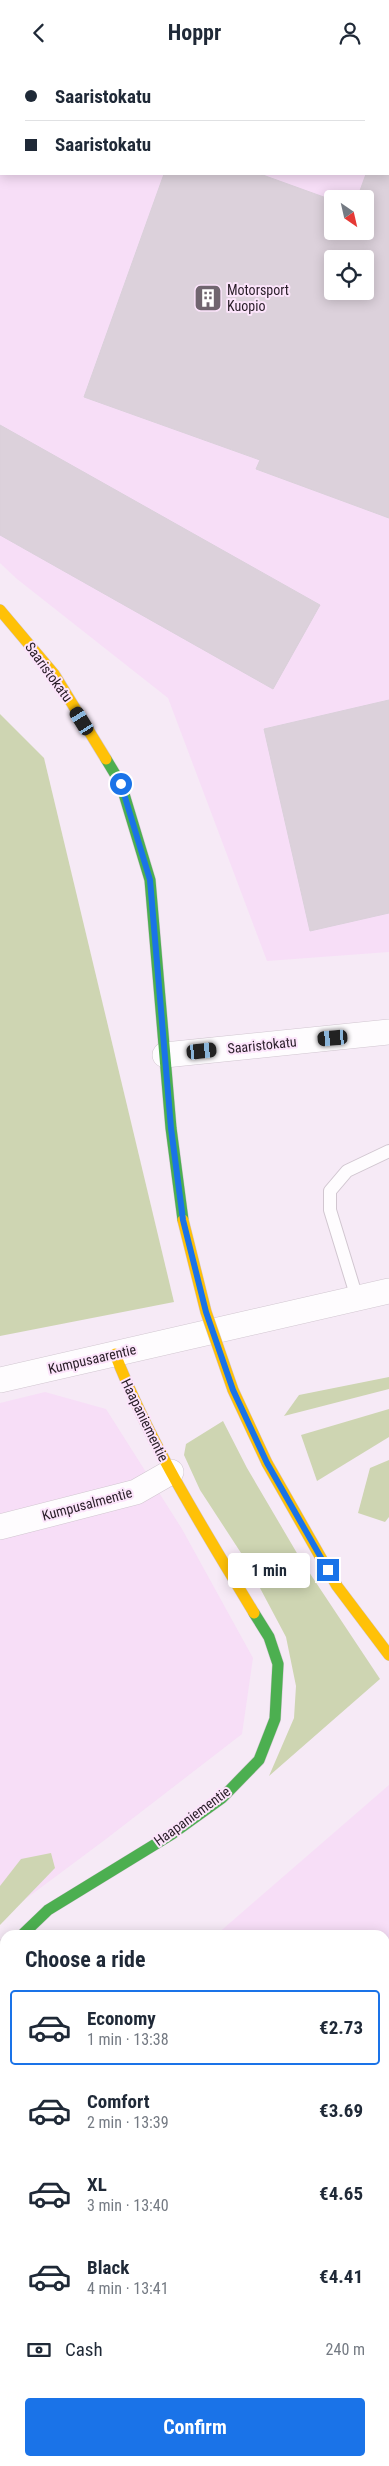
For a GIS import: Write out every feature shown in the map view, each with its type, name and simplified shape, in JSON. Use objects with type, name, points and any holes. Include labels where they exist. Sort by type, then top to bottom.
[{"type":"main road","name":"Saaristokatu","points":[[0,610],[54,674],[121,784],[150,880],[171,1128],[183,1220],[206,1312],[233,1390],[267,1463],[337,1586],[389,1655]]},
{"type":"main road","name":"Haapaniementie","points":[[27,1930],[48,1910],[172,1834],[222,1798],[259,1760],[275,1719],[278,1663],[269,1637],[171,1472],[128,1391],[115,1354]]},
{"type":"street","name":"Saaristokatu","points":[[165,1055],[389,1033]]},
{"type":"street","points":[[357,1298],[389,1291]]},
{"type":"street","name":"Kumpusaarentie","points":[[0,1379],[357,1298]]},
{"type":"street","name":"Kumpusalmentie","points":[[0,1527],[136,1492],[171,1472]]},
{"type":"lane","points":[[357,1298],[330,1210],[330,1191],[347,1171],[389,1151]]},
{"type":"shaded area","points":[[0,175],[389,175],[389,952],[267,961],[168,698],[17,579],[0,563]]},
{"type":"shaded area","points":[[45,1392],[106,1409],[182,1529],[253,1658],[242,1734],[0,1918],[0,1403]]},
{"type":"shaded area","points":[[389,1785],[389,1930],[222,1930]]},
{"type":"green space","points":[[0,714],[44,758],[174,1302],[0,1336]]},
{"type":"green space","points":[[389,1377],[389,1389],[284,1416],[299,1395]]},
{"type":"green space","points":[[389,1409],[389,1437],[317,1481],[301,1435]]},
{"type":"green space","points":[[223,1421],[247,1468],[301,1560],[380,1679],[269,1776],[294,1718],[296,1686],[286,1637],[243,1556],[200,1490],[184,1455],[186,1444]]},
{"type":"green space","points":[[389,1460],[389,1517],[385,1522],[358,1513],[370,1468]]},
{"type":"green space","points":[[51,1853],[55,1868],[0,1925],[0,1886],[21,1859]]},
{"type":"building","name":"Motorsport Kuopio","points":[[164,175],[263,175],[324,197],[324,240],[374,240],[374,190],[360,190],[366,175],[389,175],[389,518],[256,469],[260,460],[84,397]]},
{"type":"building","points":[[0,425],[320,605],[273,689],[0,535]]},
{"type":"building","points":[[389,700],[389,913],[310,931],[264,729]]},
{"type":"traffic: fast","points":[[106,759],[121,784],[150,880],[171,1128],[183,1220]]},
{"type":"traffic: fast","points":[[27,1930],[48,1910],[172,1834],[222,1798],[259,1760],[275,1719],[278,1664],[269,1637],[254,1613]]},
{"type":"traffic: slow","points":[[0,610],[54,674],[106,759]]},
{"type":"traffic: slow","points":[[183,1220],[206,1312],[233,1390],[267,1463]]},
{"type":"traffic: slow","points":[[115,1354],[161,1454],[254,1613]]},
{"type":"traffic: slow","points":[[267,1463],[337,1586],[389,1655]]},
{"type":"place","name":"Motorsport Kuopio","points":[[208,298]]},
{"type":"route","points":[[121,784],[150,880],[171,1128],[183,1220],[206,1312],[233,1390],[267,1463],[328,1570]]}]
